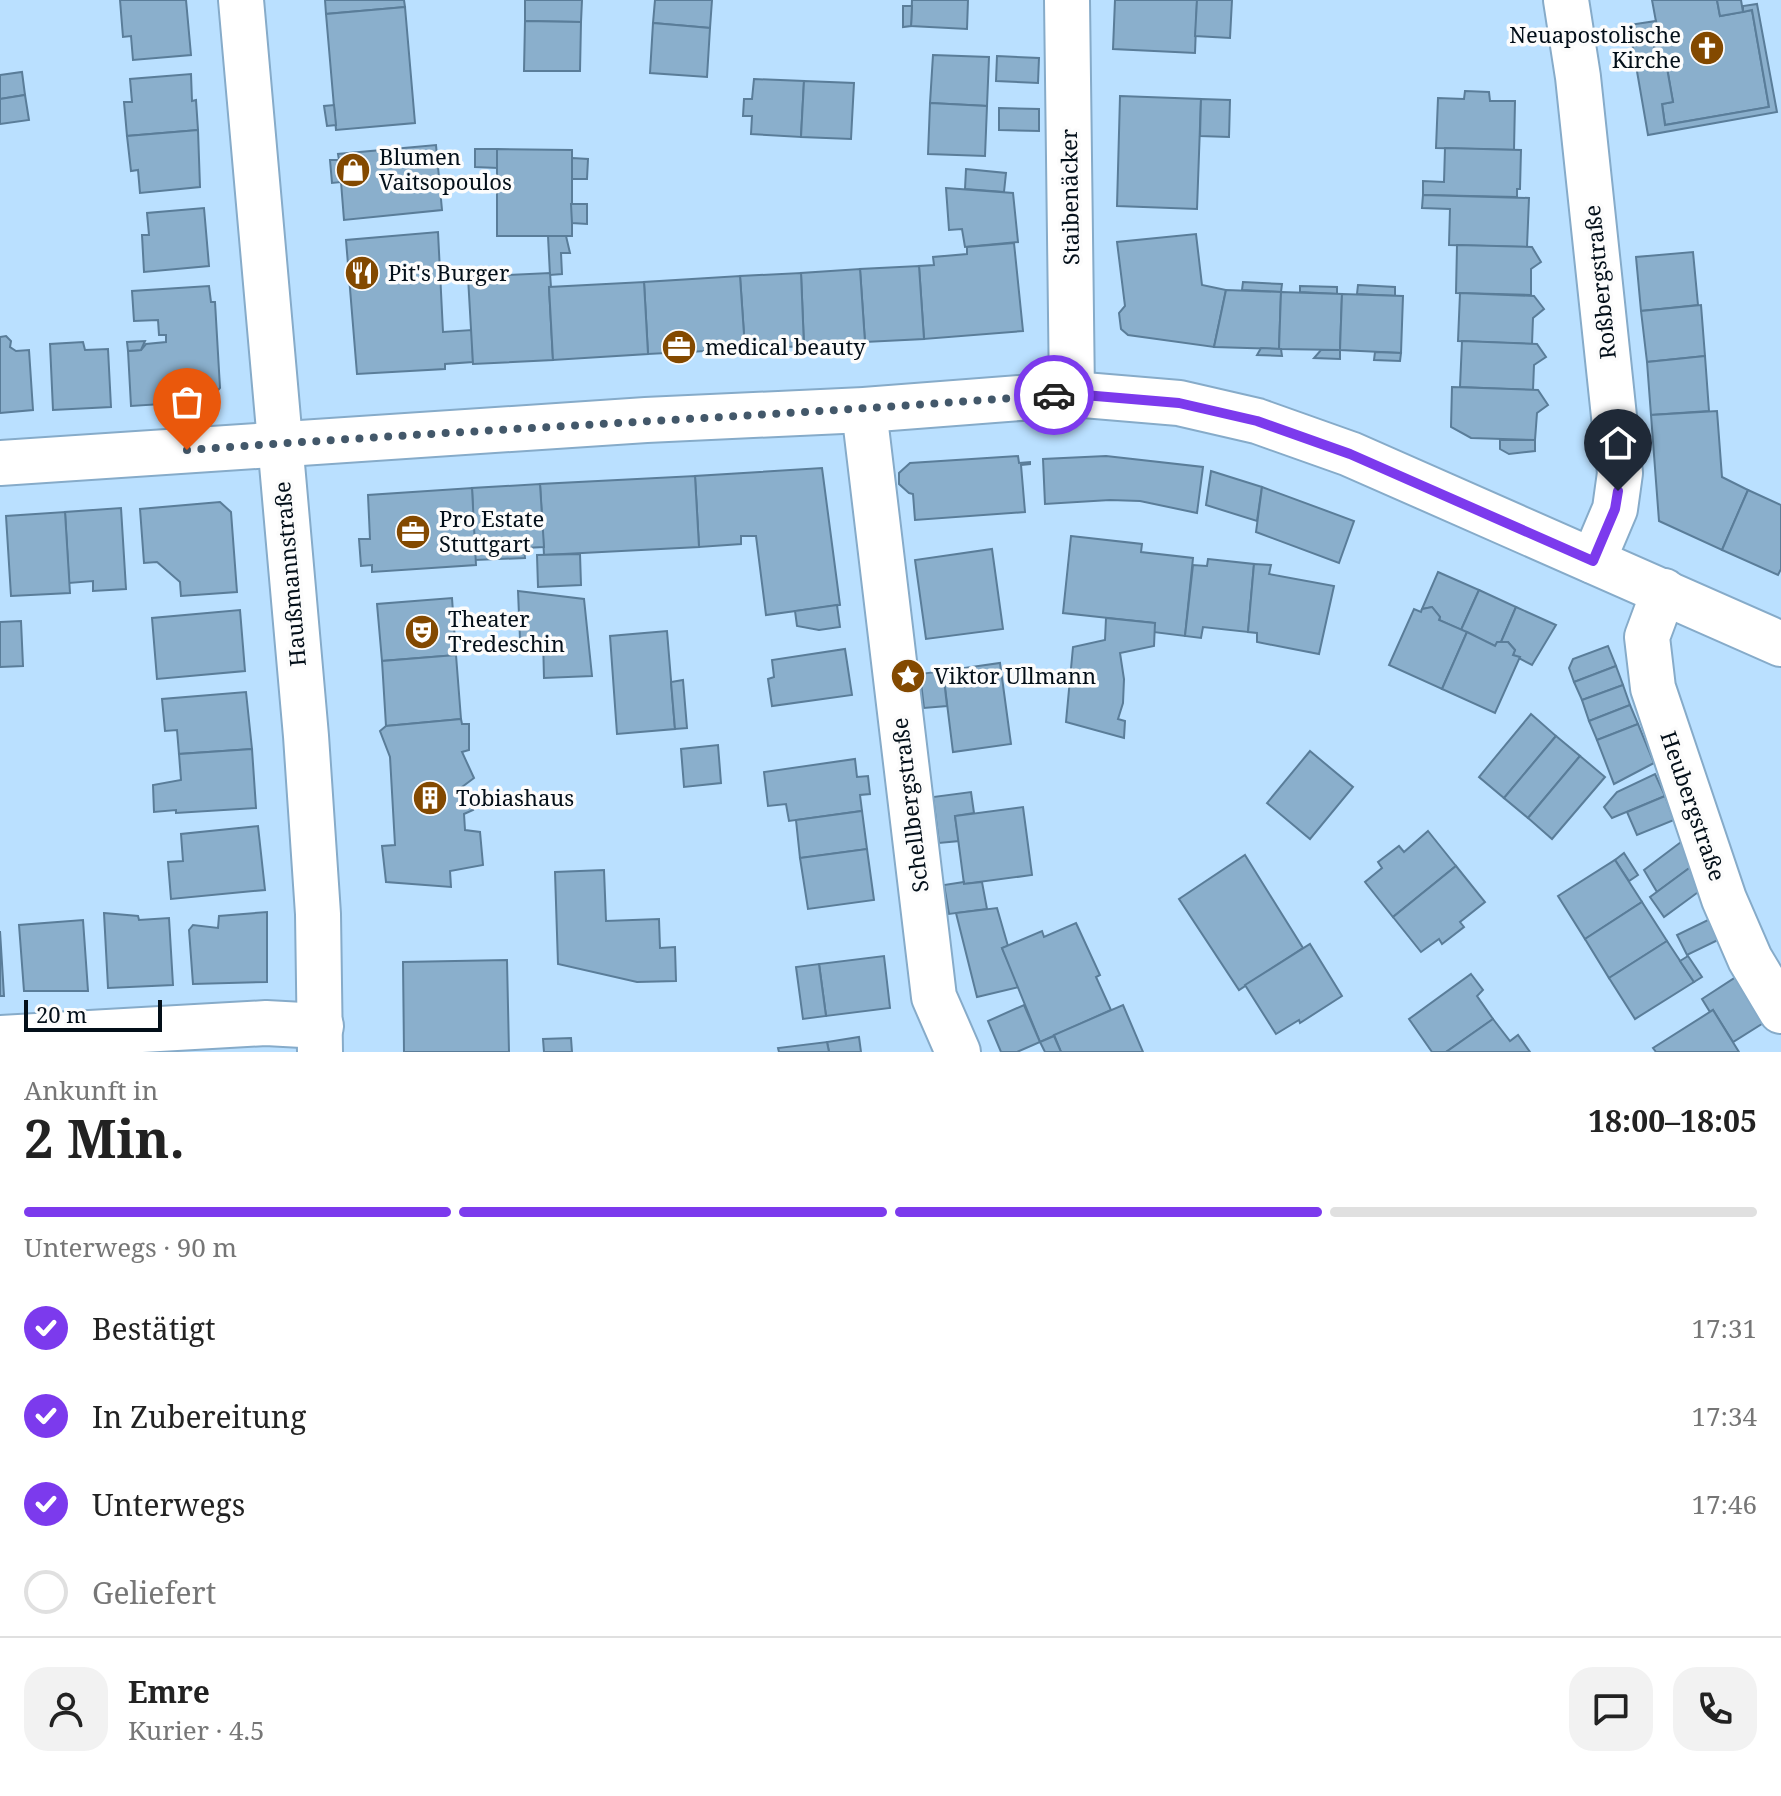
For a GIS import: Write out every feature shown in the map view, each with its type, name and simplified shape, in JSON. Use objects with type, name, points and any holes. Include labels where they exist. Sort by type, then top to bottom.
[{"type":"street","name":"Haußmannstraße","points":[[241,0],[306,736],[318,914],[320,1039]]},
{"type":"street","name":"Staibenäcker","points":[[1067,0],[1072,394]]},
{"type":"street","name":"Roßbergstraße","points":[[1566,0],[1578,77],[1620,473],[1615,509],[1593,561]]},
{"type":"street","points":[[0,463],[646,420],[864,410],[1072,394],[1179,403],[1257,421],[1350,454],[1781,644]]},
{"type":"street","name":"Schellbergstraße","points":[[864,410],[934,997],[958,1052]]},
{"type":"street","name":"Heubergstraße","points":[[1664,591],[1647,637],[1653,688],[1724,899],[1750,959],[1781,1011]]},
{"type":"street","points":[[0,1038],[266,1023],[320,1039]]},
{"type":"building","points":[[120,0],[186,0],[191,55],[133,60],[131,36],[123,37]]},
{"type":"building","points":[[325,0],[404,0],[405,7],[326,14]]},
{"type":"building","points":[[525,0],[582,0],[581,22],[525,21]]},
{"type":"building","points":[[655,0],[712,0],[710,28],[653,23]]},
{"type":"building","points":[[912,0],[968,0],[967,29],[911,26]]},
{"type":"building","points":[[1115,0],[1197,0],[1195,53],[1113,49]]},
{"type":"building","points":[[1197,0],[1232,0],[1230,38],[1195,36]]},
{"type":"building","name":"Neuapostolische Kirche","points":[[1652,0],[1717,0],[1720,16],[1752,10],[1769,107],[1665,125],[1662,104],[1673,102],[1667,68],[1658,69],[1651,28],[1657,27]]},
{"type":"building","points":[[1717,0],[1741,0],[1743,12],[1720,16]]},
{"type":"building","points":[[1757,4],[1777,112],[1648,135],[1629,25],[1656,21],[1657,27],[1651,28],[1658,69],[1667,68],[1673,102],[1662,104],[1665,125],[1769,107],[1752,10],[1743,12],[1743,6]]},
{"type":"building","points":[[903,6],[912,6],[911,26],[903,27]]},
{"type":"building","points":[[405,7],[415,123],[336,130],[326,14]]},
{"type":"building","points":[[525,21],[581,22],[580,71],[524,71]]},
{"type":"building","points":[[653,23],[710,28],[707,77],[650,73]]},
{"type":"building","points":[[933,55],[989,57],[987,106],[930,103]]},
{"type":"building","points":[[997,56],[1039,58],[1038,83],[996,81]]},
{"type":"building","points":[[22,72],[25,95],[0,99],[0,75]]},
{"type":"building","points":[[191,74],[198,130],[127,136],[124,102],[132,102],[130,79]]},
{"type":"building","points":[[754,79],[804,81],[801,137],[751,134],[752,116],[743,116],[744,99],[752,99]]},
{"type":"building","points":[[804,81],[854,83],[851,139],[801,137]]},
{"type":"building","points":[[1465,91],[1489,92],[1490,101],[1515,101],[1514,150],[1436,148],[1438,98],[1464,99]]},
{"type":"building","points":[[25,95],[29,120],[0,124],[0,99]]},
{"type":"building","points":[[1120,96],[1201,99],[1197,209],[1117,206]]},
{"type":"building","points":[[1201,99],[1230,100],[1229,137],[1200,136]]},
{"type":"building","points":[[930,103],[987,106],[985,156],[928,154]]},
{"type":"building","points":[[334,105],[336,125],[327,126],[324,106]]},
{"type":"building","points":[[999,108],[1039,109],[1039,131],[999,130]]},
{"type":"building","points":[[198,130],[200,187],[140,193],[138,170],[131,171],[127,136]]},
{"type":"building","points":[[436,145],[442,210],[344,220],[341,182],[332,183],[330,160],[339,160],[338,154]]},
{"type":"building","points":[[1445,148],[1521,150],[1517,197],[1423,195],[1423,181],[1444,182]]},
{"type":"building","points":[[475,149],[497,149],[498,168],[475,167]]},
{"type":"building","points":[[497,149],[572,150],[572,236],[497,236]]},
{"type":"building","points":[[572,158],[588,159],[587,179],[572,179]]},
{"type":"building","points":[[966,169],[1006,173],[1004,192],[965,189]]},
{"type":"building","points":[[946,188],[1013,193],[1018,242],[965,247],[962,229],[949,230]]},
{"type":"building","points":[[1423,195],[1529,198],[1527,247],[1449,245],[1450,209],[1422,208]]},
{"type":"building","points":[[571,204],[587,204],[587,224],[572,223]]},
{"type":"building","points":[[204,208],[209,266],[144,272],[142,235],[149,235],[147,213]]},
{"type":"building","points":[[438,232],[443,332],[472,330],[473,362],[445,364],[445,369],[357,374],[346,240]]},
{"type":"building","points":[[1196,234],[1202,285],[1226,290],[1214,347],[1128,335],[1121,329],[1119,313],[1125,306],[1117,242]]},
{"type":"building","points":[[548,236],[566,236],[570,253],[561,253],[562,274],[550,275]]},
{"type":"building","points":[[1014,243],[1023,331],[924,339],[919,266],[934,265],[933,257],[967,254],[967,247]]},
{"type":"building","points":[[1457,245],[1532,247],[1541,262],[1531,269],[1531,295],[1456,293]]},
{"type":"building","points":[[1693,252],[1698,305],[1641,311],[1636,257]]},
{"type":"building","points":[[919,266],[924,339],[865,342],[860,269]]},
{"type":"building","points":[[860,269],[865,342],[804,346],[801,273]]},
{"type":"building","points":[[550,273],[553,360],[473,364],[468,277]]},
{"type":"building","points":[[801,273],[804,346],[745,349],[740,276]]},
{"type":"building","points":[[740,276],[745,349],[648,354],[644,282]]},
{"type":"building","points":[[644,282],[648,354],[553,360],[549,287]]},
{"type":"building","points":[[1243,282],[1282,284],[1281,292],[1242,290]]},
{"type":"building","points":[[1358,285],[1395,287],[1395,296],[1357,294]]},
{"type":"building","points":[[209,286],[211,302],[215,302],[220,388],[209,401],[131,406],[128,351],[141,350],[146,344],[166,342],[166,335],[159,335],[158,320],[134,321],[132,291]]},
{"type":"building","points":[[1300,286],[1337,287],[1337,294],[1300,292]]},
{"type":"building","points":[[1226,290],[1281,292],[1279,349],[1214,347]]},
{"type":"building","points":[[1281,292],[1342,294],[1340,350],[1279,349]]},
{"type":"building","points":[[1460,293],[1534,296],[1544,309],[1533,318],[1532,344],[1458,341]]},
{"type":"building","points":[[1342,294],[1403,296],[1401,353],[1340,350]]},
{"type":"building","points":[[1701,305],[1705,356],[1647,362],[1641,311]]},
{"type":"building","points":[[6,336],[11,341],[10,347],[16,351],[29,350],[33,410],[0,413],[0,337]]},
{"type":"building","points":[[145,341],[141,350],[128,351],[127,342]]},
{"type":"building","points":[[1462,341],[1537,344],[1546,357],[1534,365],[1533,390],[1460,387]]},
{"type":"building","points":[[83,342],[85,350],[108,349],[111,407],[53,410],[50,344]]},
{"type":"building","points":[[1261,348],[1281,349],[1282,356],[1257,355]]},
{"type":"building","points":[[1321,350],[1340,350],[1340,359],[1314,358]]},
{"type":"building","points":[[1375,352],[1401,353],[1400,361],[1374,360]]},
{"type":"building","points":[[1705,356],[1709,411],[1651,415],[1647,362]]},
{"type":"building","points":[[1452,387],[1538,390],[1548,405],[1537,413],[1535,440],[1471,438],[1451,427]]},
{"type":"building","points":[[1717,411],[1722,477],[1748,490],[1722,550],[1659,521],[1651,415]]},
{"type":"building","points":[[1500,440],[1535,440],[1535,451],[1509,454],[1500,449]]},
{"type":"building","points":[[1018,456],[1019,463],[1030,462],[1021,465],[1025,512],[915,520],[913,494],[899,484],[899,473],[910,463]]},
{"type":"building","points":[[1106,456],[1203,467],[1197,513],[1140,501],[1045,504],[1043,459]]},
{"type":"building","points":[[822,468],[840,605],[766,615],[756,536],[741,536],[741,544],[699,547],[695,476]]},
{"type":"building","points":[[1211,471],[1262,487],[1257,521],[1206,505]]},
{"type":"building","points":[[695,476],[699,547],[544,555],[540,484]]},
{"type":"building","points":[[540,484],[544,547],[524,548],[525,558],[475,560],[472,488]]},
{"type":"building","points":[[1262,487],[1354,521],[1339,563],[1256,532]]},
{"type":"building","points":[[472,488],[476,565],[372,572],[372,565],[361,566],[359,539],[370,539],[368,495]]},
{"type":"building","points":[[1748,490],[1781,505],[1781,569],[1778,575],[1722,550]]},
{"type":"building","points":[[220,502],[231,512],[237,592],[181,596],[180,582],[157,562],[144,563],[140,509]]},
{"type":"building","points":[[121,508],[126,589],[93,591],[93,581],[69,583],[65,512]]},
{"type":"building","points":[[65,512],[70,593],[11,596],[6,516]]},
{"type":"building","points":[[1071,536],[1142,544],[1141,552],[1193,558],[1185,636],[1153,632],[1155,623],[1063,613]]},
{"type":"building","points":[[992,549],[1003,629],[926,639],[915,560]]},
{"type":"building","points":[[580,554],[581,585],[538,587],[537,555]]},
{"type":"building","points":[[1208,559],[1254,564],[1248,632],[1203,627],[1201,638],[1185,636],[1193,565],[1207,566]]},
{"type":"building","points":[[1254,564],[1271,565],[1269,574],[1334,586],[1319,654],[1257,642],[1257,633],[1248,632]]},
{"type":"building","points":[[1438,572],[1479,590],[1461,630],[1439,620],[1432,607],[1422,609]]},
{"type":"building","points":[[1479,590],[1516,607],[1501,642],[1495,646],[1461,630]]},
{"type":"building","points":[[518,591],[584,599],[592,676],[544,678],[543,638],[520,639]]},
{"type":"building","points":[[452,598],[456,655],[382,661],[377,604]]},
{"type":"building","points":[[837,605],[840,627],[819,630],[797,626],[795,611]]},
{"type":"building","points":[[1432,607],[1439,620],[1467,632],[1442,689],[1389,665],[1414,609],[1421,612]]},
{"type":"building","points":[[1516,607],[1556,625],[1532,665],[1513,655],[1515,650],[1508,642],[1501,642]]},
{"type":"building","points":[[240,610],[245,671],[157,679],[152,618]]},
{"type":"building","points":[[1106,618],[1155,623],[1154,646],[1120,653],[1124,679],[1123,703],[1118,719],[1125,721],[1124,738],[1066,722],[1073,647],[1105,640]]},
{"type":"building","points":[[21,621],[23,666],[0,667],[0,622]]},
{"type":"building","points":[[667,631],[675,729],[617,734],[610,636]]},
{"type":"building","points":[[1467,632],[1495,646],[1497,642],[1508,642],[1515,650],[1513,655],[1520,657],[1495,713],[1442,689]]},
{"type":"building","points":[[1608,646],[1616,666],[1574,682],[1569,668],[1573,659]]},
{"type":"building","points":[[845,649],[852,695],[772,706],[768,679],[774,677],[772,660]]},
{"type":"building","points":[[456,655],[461,719],[386,726],[382,661]]},
{"type":"building","points":[[1000,663],[1011,744],[953,752],[943,671]]},
{"type":"building","points":[[1616,666],[1623,685],[1582,700],[1574,682]]},
{"type":"building","points":[[943,671],[947,706],[924,708],[920,674]]},
{"type":"building","points":[[683,680],[687,728],[675,729],[671,682]]},
{"type":"building","points":[[1623,685],[1630,705],[1589,721],[1582,700]]},
{"type":"building","points":[[246,692],[252,749],[179,754],[177,730],[165,731],[162,699]]},
{"type":"building","points":[[1630,705],[1638,724],[1597,740],[1589,721]]},
{"type":"building","points":[[1531,714],[1556,736],[1504,798],[1479,777]]},
{"type":"building","name":"Tobiashaus","points":[[461,719],[462,724],[469,724],[469,750],[462,752],[474,778],[462,787],[473,810],[464,814],[465,830],[480,832],[483,865],[450,871],[451,887],[386,882],[382,846],[395,845],[390,757],[380,731],[386,726]]},
{"type":"building","points":[[1638,724],[1654,763],[1614,784],[1597,740]]},
{"type":"building","points":[[1556,736],[1580,756],[1528,818],[1504,798]]},
{"type":"building","points":[[718,745],[721,783],[684,787],[681,749]]},
{"type":"building","points":[[252,749],[256,808],[154,812],[153,785],[181,780],[179,754]]},
{"type":"building","points":[[1310,751],[1353,787],[1310,839],[1267,803]]},
{"type":"building","points":[[1580,756],[1605,777],[1552,839],[1528,818]]},
{"type":"building","points":[[855,759],[857,777],[868,776],[870,794],[860,795],[862,811],[789,821],[786,804],[768,806],[764,772]]},
{"type":"building","points":[[1655,774],[1665,796],[1612,818],[1604,807],[1617,792]]},
{"type":"building","points":[[971,792],[974,813],[955,816],[959,841],[939,843],[933,797]]},
{"type":"building","points":[[1665,796],[1674,820],[1637,835],[1627,812]]},
{"type":"building","points":[[1023,807],[1032,875],[964,884],[955,816]]},
{"type":"building","points":[[862,811],[867,849],[800,858],[796,820]]},
{"type":"building","points":[[258,826],[265,890],[171,899],[168,862],[183,861],[181,834]]},
{"type":"building","points":[[1428,831],[1456,866],[1393,917],[1365,882],[1382,868],[1378,862],[1399,846],[1404,852]]},
{"type":"building","points":[[1681,842],[1692,866],[1657,892],[1644,870]]},
{"type":"building","points":[[867,849],[874,900],[808,909],[800,858]]},
{"type":"building","points":[[1624,853],[1638,875],[1629,881],[1615,860]]},
{"type":"building","points":[[1245,855],[1303,948],[1239,990],[1179,899]]},
{"type":"building","points":[[1615,860],[1642,902],[1585,939],[1558,896]]},
{"type":"building","points":[[1456,866],[1485,902],[1460,922],[1464,927],[1442,944],[1439,939],[1421,952],[1393,917]]},
{"type":"building","points":[[1692,866],[1701,890],[1664,917],[1650,897]]},
{"type":"building","points":[[604,870],[606,921],[659,919],[660,948],[675,947],[676,981],[637,982],[558,964],[555,872]]},
{"type":"building","points":[[982,882],[987,909],[949,914],[944,885]]},
{"type":"building","points":[[1642,902],[1667,941],[1609,978],[1585,939]]},
{"type":"building","points":[[997,908],[1008,946],[1002,948],[1019,987],[977,997],[956,913]]},
{"type":"building","points":[[267,912],[267,982],[193,984],[189,930],[193,925],[218,928],[219,916]]},
{"type":"building","points":[[104,913],[138,916],[139,920],[169,918],[173,985],[108,988]]},
{"type":"building","points":[[1710,919],[1720,939],[1687,955],[1677,935]]},
{"type":"building","points":[[83,920],[88,991],[24,991],[19,925]]},
{"type":"building","points":[[1076,923],[1100,975],[1096,977],[1111,1010],[1040,1042],[1002,948],[1042,931],[1044,937]]},
{"type":"building","points":[[0,931],[4,996],[0,996]]},
{"type":"building","points":[[1667,941],[1694,982],[1635,1019],[1609,978]]},
{"type":"building","points":[[1310,944],[1342,996],[1300,1023],[1299,1020],[1276,1034],[1245,985]]},
{"type":"building","points":[[884,956],[890,1008],[826,1016],[819,964]]},
{"type":"building","points":[[1688,956],[1702,977],[1694,982],[1680,961]]},
{"type":"building","points":[[507,960],[509,1052],[404,1052],[403,962]]},
{"type":"building","points":[[819,964],[826,1016],[803,1019],[796,967]]},
{"type":"building","points":[[1471,974],[1483,990],[1477,996],[1493,1019],[1446,1052],[1432,1052],[1409,1019]]},
{"type":"building","points":[[1736,977],[1765,1022],[1733,1042],[1713,1010],[1710,1012],[1702,999]]},
{"type":"building","points":[[1024,1005],[1040,1042],[1017,1052],[1001,1052],[988,1021]]},
{"type":"building","points":[[1123,1005],[1143,1052],[1061,1052],[1054,1035]]},
{"type":"building","points":[[1713,1010],[1739,1052],[1656,1052],[1653,1048]]},
{"type":"building","points":[[1493,1019],[1510,1041],[1518,1035],[1530,1052],[1446,1052]]},
{"type":"building","points":[[1054,1036],[1061,1052],[1045,1052],[1040,1042]]},
{"type":"building","points":[[859,1037],[861,1052],[829,1052],[827,1042]]},
{"type":"building","points":[[571,1038],[572,1052],[544,1052],[543,1039]]},
{"type":"building","points":[[827,1042],[829,1052],[779,1052],[778,1048]]},
{"type":"way so far","points":[[187,450],[646,420],[864,410],[1054,395]]},
{"type":"place","name":"Neuapostolische Kirche","points":[[1707,48]]},
{"type":"place","name":"Blumen Vaitsopoulos","points":[[353,170]]},
{"type":"place","name":"Pit's Burger","points":[[362,273]]},
{"type":"place","name":"medical beauty","points":[[679,347]]},
{"type":"place","name":"Pro Estate Stuttgart","points":[[413,532]]},
{"type":"place","name":"Theater Tredeschin","points":[[422,632]]},
{"type":"place","name":"Viktor Ullmann","points":[[908,676]]},
{"type":"place","name":"Tobiashaus","points":[[430,798]]},
{"type":"route","points":[[1054,395],[1179,403],[1257,421],[1350,454],[1593,561],[1615,509],[1618,491]]}]
